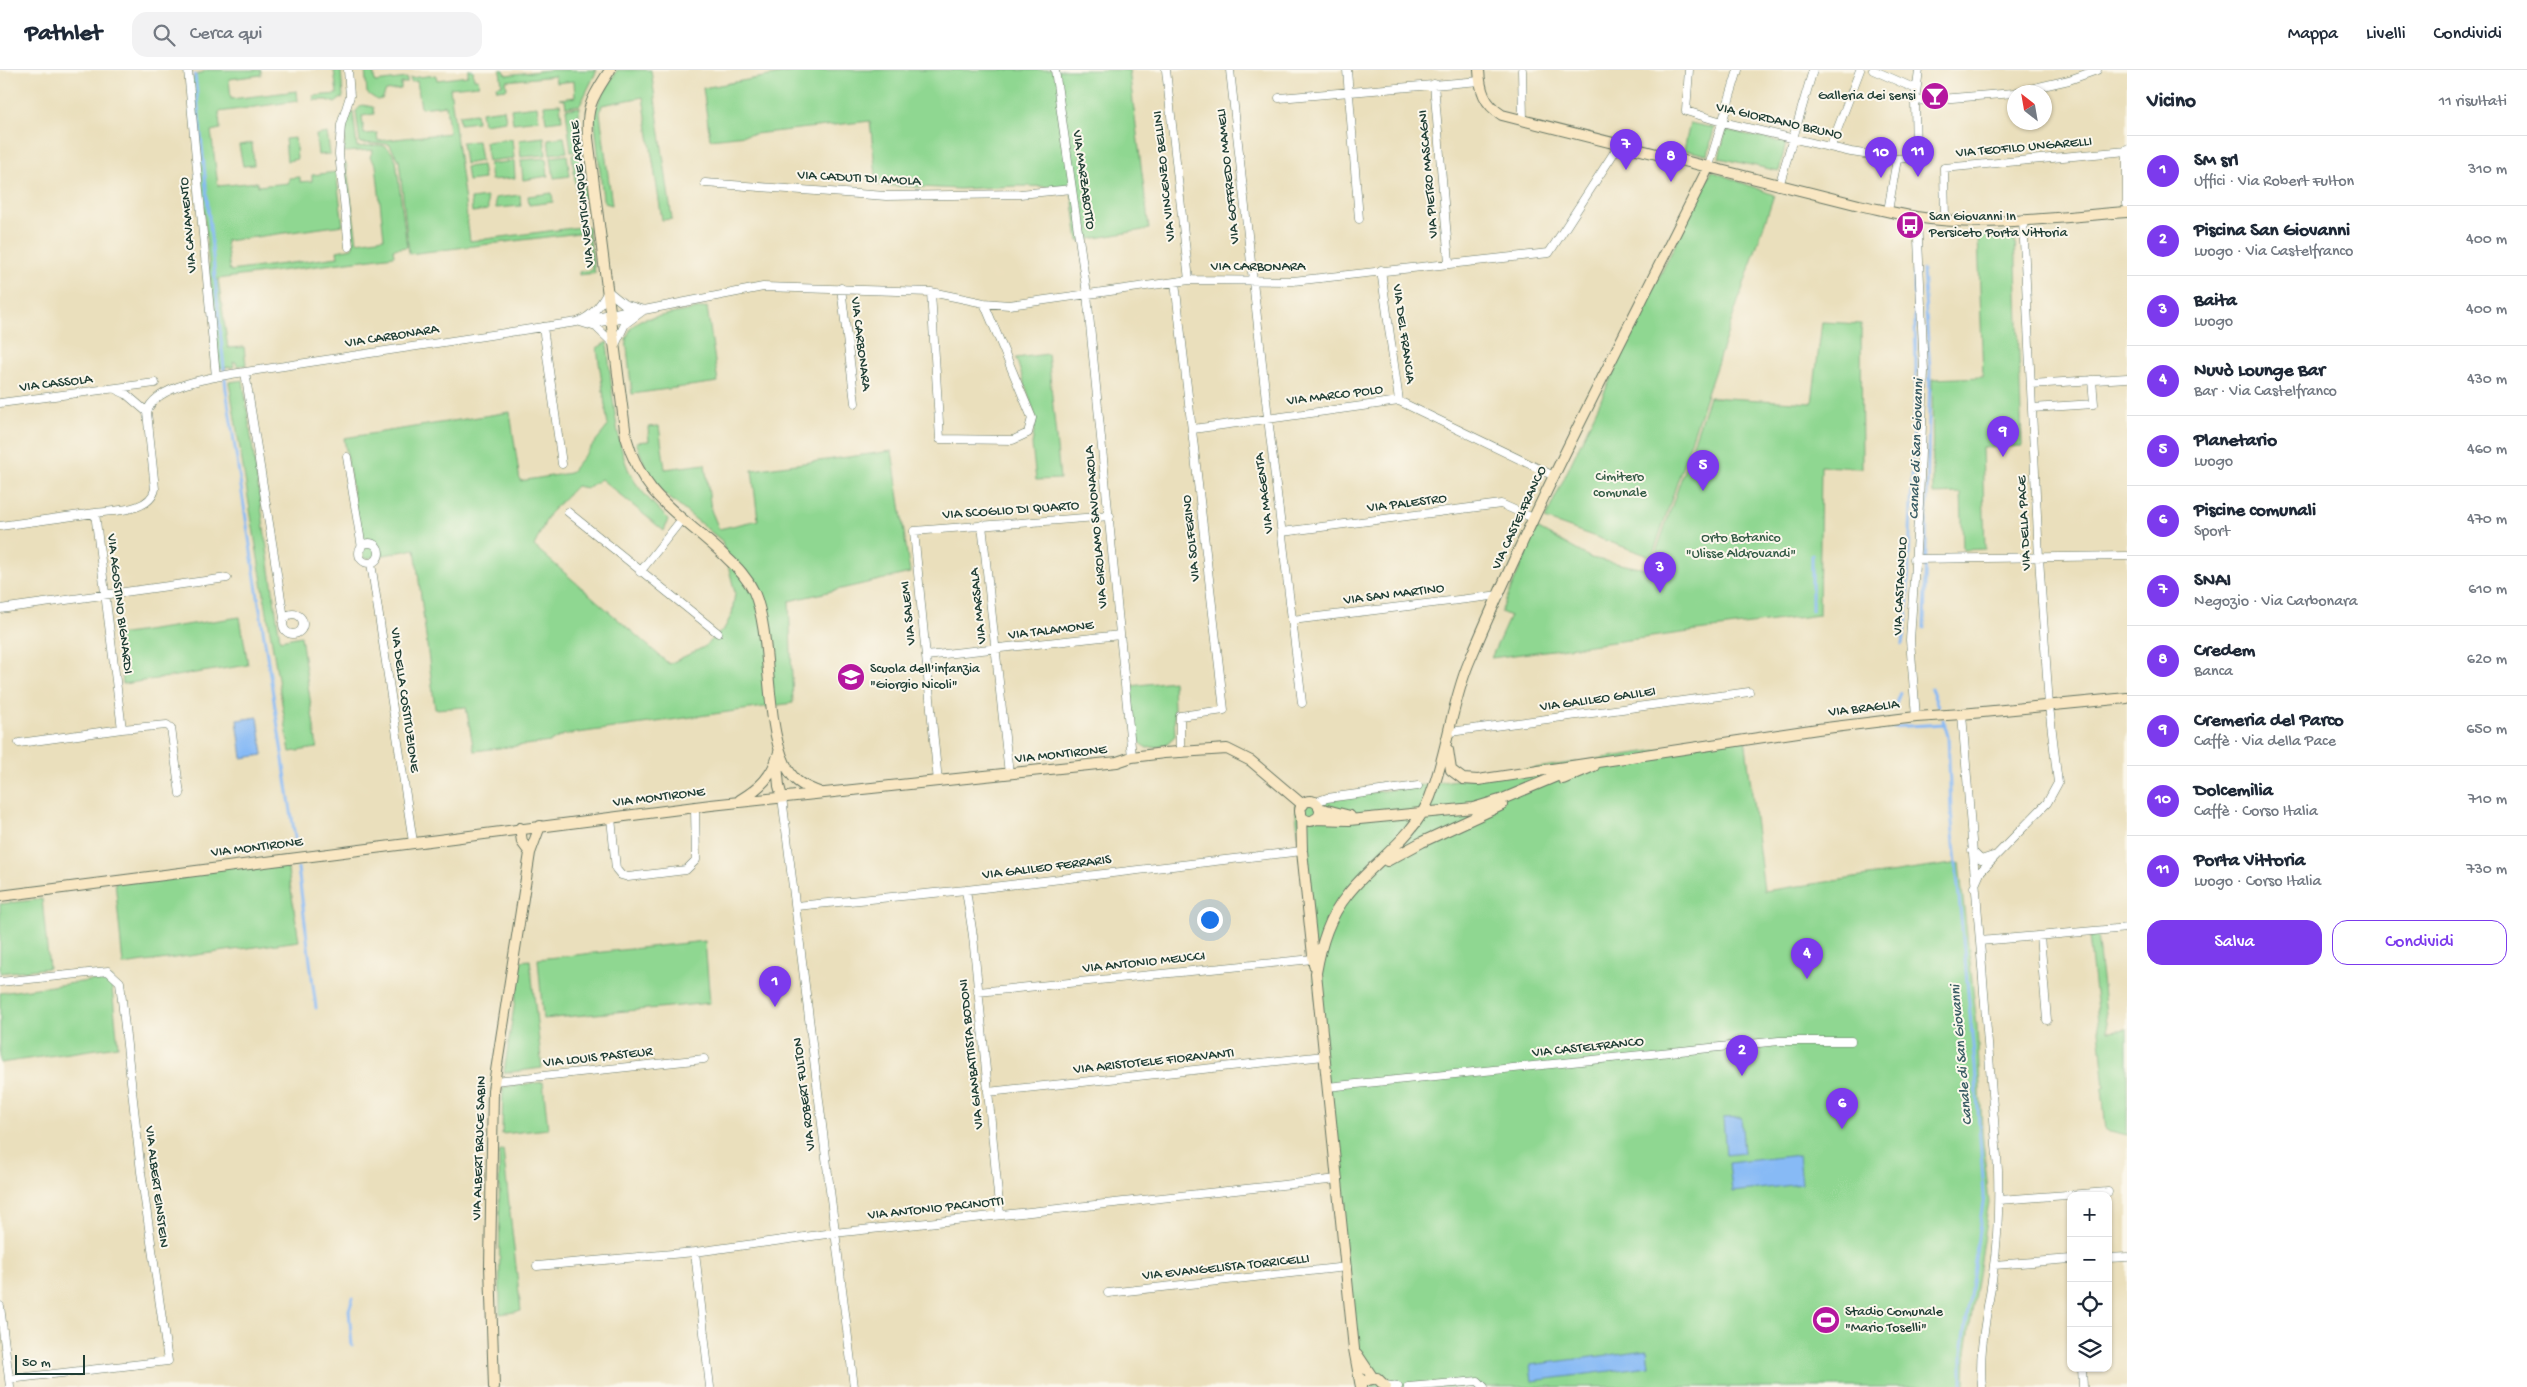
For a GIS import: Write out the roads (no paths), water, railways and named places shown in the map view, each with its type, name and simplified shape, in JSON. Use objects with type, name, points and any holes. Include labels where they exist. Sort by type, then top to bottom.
[{"type":"street","name":"VIA CAVAMENTO","points":[[188,70],[216,377]]},
{"type":"street","points":[[348,70],[350,96],[340,129],[339,154],[349,247]]},
{"type":"street","name":"VIA VENTICINQUE APRILE","points":[[610,70],[596,90],[588,108],[587,122],[626,437],[631,456],[649,488],[743,573],[754,592],[763,632],[780,758],[778,786],[782,797]]},
{"type":"street","name":"VIA MARZABOTTO","points":[[1055,70],[1087,294]]},
{"type":"street","name":"VIA VINCENZO BELLINI","points":[[1166,70],[1189,280]]},
{"type":"street","name":"VIA GOFFREDO MAMELI","points":[[1230,70],[1253,280]]},
{"type":"street","points":[[1347,70],[1359,219]]},
{"type":"street","points":[[1479,70],[1484,98],[1491,108],[1502,115],[1709,166],[1779,186],[1916,218],[1945,220],[2023,219],[2127,212]]},
{"type":"street","points":[[1522,70],[1523,120]]},
{"type":"street","name":"VIA GIORDANO BRUNO","points":[[1689,70],[1686,111],[1722,122],[1851,152],[1898,159]]},
{"type":"street","points":[[1709,166],[1738,70]]},
{"type":"street","points":[[1779,186],[1812,70]]},
{"type":"street","points":[[1831,146],[1860,70]]},
{"type":"street","points":[[1873,70],[1916,89]]},
{"type":"street","points":[[1888,211],[1898,159],[1916,158],[1915,101],[1919,70]]},
{"type":"street","points":[[2049,85],[2097,70]]},
{"type":"street","points":[[1279,98],[1480,81]]},
{"type":"street","name":"VIA PIETRO MASCAGNI","points":[[1434,84],[1449,262]]},
{"type":"street","points":[[1915,101],[2007,94]]},
{"type":"street","name":"VIA CARBONARA","points":[[635,312],[764,287],[932,292],[984,302],[1009,304],[1036,303],[1189,280],[1293,281],[1449,262],[1549,253],[1619,145]]},
{"type":"street","points":[[2127,151],[2127,204]]},
{"type":"street","name":"VIA TEOFILO UNGARELLI","points":[[1945,220],[1944,168],[2127,151]]},
{"type":"street","name":"VIA CASTELFRANCO","points":[[1316,973],[1326,932],[1347,895],[1396,846],[1421,815],[1430,798],[1469,663],[1533,518],[1709,166]]},
{"type":"street","name":"VIA CADUTI DI AMOLA","points":[[705,183],[886,196],[1020,194],[1072,189]]},
{"type":"street","name":"VIA CASTAGNOLO","points":[[1916,218],[1924,371],[1919,504],[1922,559],[1910,640],[1916,717]]},
{"type":"street","name":"VIA DELLA PACE","points":[[2023,219],[2039,558],[2049,706]]},
{"type":"street","name":"VIA DEL FRANCIA","points":[[1381,270],[1399,401]]},
{"type":"street","name":"VIA MAGENTA","points":[[1253,280],[1302,703]]},
{"type":"street","name":"VIA SOLFERINO","points":[[1175,282],[1224,710],[1180,716],[1180,753]]},
{"type":"street","name":"VIA CARBONARA","points":[[841,288],[855,402]]},
{"type":"street","points":[[589,322],[608,291],[635,312]]},
{"type":"street","points":[[932,292],[940,438],[1013,440],[1028,433],[1032,418],[984,302]]},
{"type":"street","name":"VIA GIROLAMO SAVONAROLA","points":[[1087,294],[1132,757]]},
{"type":"street","points":[[589,322],[635,312]]},
{"type":"street","points":[[589,322],[615,345],[625,324],[635,312]]},
{"type":"street","name":"VIA CARBONARA","points":[[216,377],[577,322],[589,322]]},
{"type":"street","points":[[544,327],[562,464]]},
{"type":"street","points":[[245,372],[284,618]]},
{"type":"street","points":[[0,526],[143,505],[154,496],[155,489],[147,412],[149,403],[161,395],[202,379],[216,377]]},
{"type":"street","points":[[2031,384],[2127,378]]},
{"type":"street","points":[[2032,408],[2094,404],[2092,380]]},
{"type":"street","name":"VIA CASSOLA","points":[[0,403],[155,383]]},
{"type":"street","points":[[115,389],[126,394],[147,412]]},
{"type":"street","name":"VIA MARCO POLO","points":[[1193,429],[1399,401],[1554,476]]},
{"type":"street","name":"VIA DELLA COSTITUZIONE","points":[[347,456],[362,548],[361,558],[370,563]]},
{"type":"street","name":"VIA PALESTRO","points":[[1282,532],[1501,504],[1533,518]]},
{"type":"street","points":[[568,512],[718,633]]},
{"type":"street","name":"VIA AGOSTINO BIGNARDI","points":[[95,513],[122,729]]},
{"type":"street","name":"VIA SCOGLIO DI QUARTO","points":[[914,531],[1110,516]]},
{"type":"street","points":[[640,572],[682,519]]},
{"type":"street","name":"VIA MARSALA","points":[[982,525],[1009,774]]},
{"type":"street","name":"VIA SALEMI","points":[[914,531],[938,782]]},
{"type":"street","name":"VIA DELLA COSTITUZIONE","points":[[362,548],[370,544],[378,548],[378,558],[370,563]]},
{"type":"street","points":[[1922,559],[2127,556]]},
{"type":"street","name":"VIA DELLA COSTITUZIONE","points":[[370,563],[413,842]]},
{"type":"street","points":[[0,608],[227,578]]},
{"type":"street","name":"VIA SAN MARTINO","points":[[1292,620],[1500,595]]},
{"type":"street","name":"VIA TALAMONE","points":[[926,656],[996,650],[1120,635]]},
{"type":"street","name":"VIA GALILEO GALILEI","points":[[1449,736],[1749,692]]},
{"type":"street","name":"VIA BRAGLIA","points":[[1449,736],[1448,760],[1451,770],[1463,779],[1478,780],[1818,729],[1916,717],[2127,698]]},
{"type":"street","points":[[1974,886],[1981,871],[2052,796],[2058,783],[2049,706]]},
{"type":"street","points":[[1962,714],[1974,886],[1995,1120],[1998,1200],[1994,1265],[1980,1352],[1982,1387]]},
{"type":"street","points":[[19,744],[122,729],[167,725],[171,728],[180,794]]},
{"type":"street","name":"VIA MONTIRONE","points":[[0,896],[520,828],[782,797],[1116,762],[1132,757],[1164,752],[1180,753],[1227,749],[1241,754],[1302,808]]},
{"type":"street","points":[[737,802],[761,787],[780,758]]},
{"type":"street","name":"VIA VENTICINQUE APRILE","points":[[780,758],[795,779],[821,793]]},
{"type":"street","name":"VIA CASTELFRANCO","points":[[1362,878],[1407,848],[1606,761]]},
{"type":"street","name":"VIA BRAGLIA","points":[[1421,815],[1487,804],[1566,772],[1606,761]]},
{"type":"street","points":[[1317,805],[1327,798],[1418,786]]},
{"type":"street","name":"VIA ROBERT FULTON","points":[[782,797],[854,1387]]},
{"type":"street","points":[[1371,818],[1339,814],[1310,801],[1302,808],[1304,818],[1315,819],[1349,820],[1421,815]]},
{"type":"street","points":[[1315,819],[1320,813],[1317,805]]},
{"type":"street","points":[[611,818],[616,869],[621,875],[628,878],[686,870],[692,865],[696,860],[695,808]]},
{"type":"street","name":"VIA CASTELFRANCO","points":[[1302,808],[1302,851],[1313,959],[1338,1178],[1354,1349],[1362,1387]]},
{"type":"street","name":"VIA ALBERT BRUCE SABIN","points":[[494,1387],[490,1266],[495,1081],[530,853],[540,826]]},
{"type":"street","points":[[520,828],[522,842],[530,853]]},
{"type":"street","points":[[1972,850],[1980,860],[1997,854]]},
{"type":"street","name":"VIA GALILEO FERRARIS","points":[[796,906],[966,890],[1302,851]]},
{"type":"street","name":"VIA GIANBATTISTA BODONI","points":[[966,890],[973,936],[1000,1215]]},
{"type":"street","points":[[1980,941],[2127,928]]},
{"type":"street","points":[[2040,936],[2047,1020]]},
{"type":"street","name":"VIA ANTONIO MEUCCI","points":[[978,992],[1313,959]]},
{"type":"street","name":"VIA ALBERT EINSTEIN","points":[[0,982],[108,971],[120,982],[141,1172],[168,1361],[9,1383],[0,1306]]},
{"type":"street","name":"VIA CASTELFRANCO","points":[[1327,1088],[1780,1041],[1851,1041]]},
{"type":"street","name":"VIA ARISTOTELE FIORAVANTI","points":[[988,1092],[1324,1056]]},
{"type":"street","name":"VIA LOUIS PASTEUR","points":[[495,1081],[704,1059]]},
{"type":"street","name":"VIA ANTONIO PACINOTTI","points":[[537,1266],[695,1252],[834,1233],[1338,1178]]},
{"type":"street","points":[[1998,1200],[2067,1195]]},
{"type":"street","points":[[695,1252],[710,1387]]},
{"type":"street","points":[[2112,1258],[2127,1257]]},
{"type":"street","points":[[1994,1265],[2067,1259]]},
{"type":"street","name":"VIA EVANGELISTA TORRICELLI","points":[[1108,1294],[1346,1266]]},
{"type":"street","name":"VIA CASTELFRANCO","points":[[1354,1349],[1373,1378]]},
{"type":"street","points":[[2082,1372],[2084,1387]]},
{"type":"street","points":[[1362,1387],[1365,1382],[1373,1378],[1381,1380],[1386,1386],[1398,1387]]},
{"type":"street","points":[[1408,1387],[1478,1381],[1484,1387]]},
{"type":"water","points":[[258,717],[263,755],[242,758],[237,720]]},
{"type":"water","points":[[1741,1117],[1744,1153],[1726,1155],[1723,1118]]},
{"type":"water","points":[[1799,1155],[1802,1184],[1732,1192],[1729,1163]]},
{"type":"water","points":[[1647,1350],[1649,1366],[1532,1381],[1530,1365]]},
{"type":"waterway","points":[[195,75],[226,389],[296,844]]},
{"type":"waterway","name":"Canale di San Giovanni","points":[[1923,270],[1930,370],[1924,628]]},
{"type":"waterway","points":[[1902,644],[1907,616],[1916,371],[1914,271]]},
{"type":"waterway","points":[[1812,555],[1812,611]]},
{"type":"waterway","name":"Canale di San Giovanni","points":[[1931,689],[1938,706]]},
{"type":"waterway","points":[[1894,708],[1900,693]]},
{"type":"waterway","name":"Canale di San Giovanni","points":[[1943,720],[1948,736],[1951,812],[1975,1066],[1984,1195],[1962,1353],[1962,1387]]},
{"type":"waterway","points":[[1888,723],[1890,727],[1945,724]]},
{"type":"waterway","points":[[298,868],[316,1008]]},
{"type":"waterway","points":[[352,1346],[349,1310],[353,1298]]},
{"type":"place","name":"Galleria dei sensi","points":[[1935,96]]},
{"type":"place","name":"SNAI","points":[[1626,170]]},
{"type":"place","name":"Porta Vittoria","points":[[1918,177]]},
{"type":"place","name":"Dolcemilia","points":[[1881,178]]},
{"type":"place","name":"Credem","points":[[1671,182]]},
{"type":"place","name":"San Giovanni In Persiceto Porta Vittoria","points":[[1910,225]]},
{"type":"place","name":"Cremeria del Parco","points":[[2003,457]]},
{"type":"place","name":"Planetario","points":[[1703,491]]},
{"type":"place","name":"Baita","points":[[1660,593]]},
{"type":"place","name":"Scuola dell'infanzia \"Giorgio Nicoli\"","points":[[851,677]]},
{"type":"place","name":"Nuvò Lounge Bar","points":[[1807,979]]},
{"type":"place","name":"SM srl","points":[[775,1007]]},
{"type":"place","name":"Piscina San Giovanni","points":[[1742,1076]]},
{"type":"place","name":"Piscine comunali","points":[[1842,1129]]},
{"type":"place","name":"Stadio Comunale \"Mario Toselli\"","points":[[1826,1320]]},
{"type":"park label","name":"Cimitero comunale","points":[[1620,486]]},
{"type":"park label","name":"Orto Botanico \"Ulisse Aldrovandi\"","points":[[1741,546]]}]
